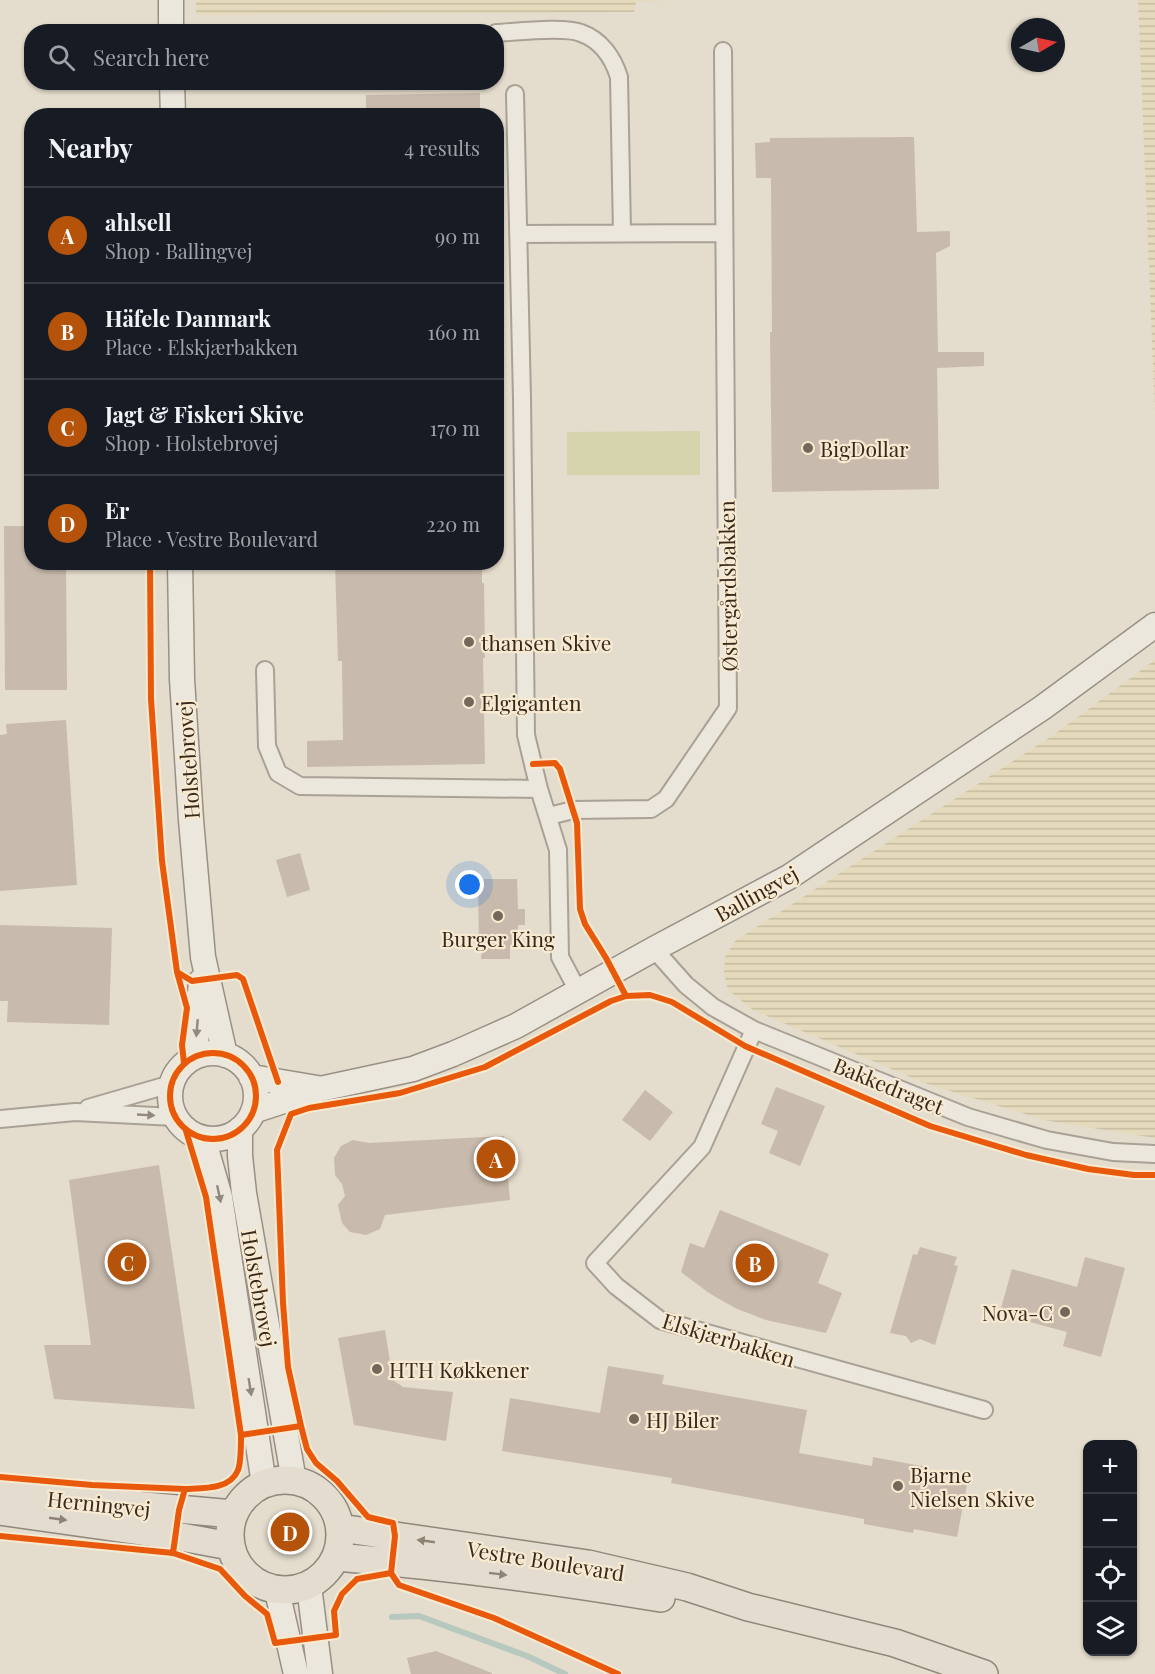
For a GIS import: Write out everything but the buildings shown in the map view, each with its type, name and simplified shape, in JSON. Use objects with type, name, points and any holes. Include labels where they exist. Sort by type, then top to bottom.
[{"type":"main road","points":[[171,0],[171,24]]},
{"type":"main road","points":[[172,90],[173,108]]},
{"type":"main road","name":"Holstebrovej","points":[[180,570],[183,691],[191,820],[204,957],[225,1055]]},
{"type":"main road","name":"Ballingvej","points":[[247,1120],[320,1089],[413,1069],[516,1026],[654,948],[789,877],[1042,708],[1155,625]]},
{"type":"main road","name":"Holstebrovej","points":[[195,1057],[204,957]]},
{"type":"main road","points":[[215,1053],[225,1055],[236,1060],[251,1077],[255,1088],[255,1100],[247,1120],[223,1138],[203,1138],[186,1131],[175,1117],[169,1095],[171,1084],[184,1063],[195,1057],[215,1053]]},
{"type":"main road","name":"Ballingvej","points":[[251,1077],[320,1089]]},
{"type":"main road","name":"Holstebrovej","points":[[247,1120],[240,1156],[244,1193],[294,1480]]},
{"type":"main road","name":"Holstebrovej","points":[[203,1138],[220,1197],[264,1484]]},
{"type":"main road","points":[[279,1480],[294,1480],[311,1486],[325,1497],[335,1511],[340,1528],[340,1543],[336,1557],[320,1579],[309,1586],[278,1591],[261,1586],[246,1576],[236,1562],[230,1546],[229,1530],[233,1514],[246,1496],[264,1484],[279,1480]]},
{"type":"main road","name":"Herningvej","points":[[0,1493],[233,1514]]},
{"type":"main road","name":"Herningvej","points":[[0,1511],[230,1546]]},
{"type":"main road","name":"Vestre Boulevard","points":[[340,1528],[588,1564],[687,1587],[748,1607],[895,1643],[984,1674]]},
{"type":"main road","name":"Vestre Boulevard","points":[[336,1557],[468,1570],[584,1585],[688,1602],[748,1607]]},
{"type":"main road","points":[[309,1586],[320,1674]]},
{"type":"main road","points":[[278,1591],[296,1674]]},
{"type":"street","points":[[504,33],[552,30],[580,32],[600,45],[614,60],[619,77],[622,233]]},
{"type":"street","name":"Østergårdsbakken","points":[[549,816],[573,810],[651,808],[666,799],[728,708],[723,51]]},
{"type":"street","points":[[515,94],[526,735],[539,789],[558,850],[560,957],[578,991]]},
{"type":"street","points":[[518,234],[723,233]]},
{"type":"street","points":[[266,670],[267,746],[278,773],[300,786],[539,789]]},
{"type":"street","name":"Bakkedraget","points":[[654,948],[686,985],[713,1007],[754,1030],[968,1118],[1047,1140],[1113,1152],[1155,1154]]},
{"type":"street","name":"Elskjærbakken","points":[[754,1030],[702,1147],[595,1263],[616,1286],[660,1320],[984,1410]]},
{"type":"street","points":[[75,1112],[171,1084]]},
{"type":"street","points":[[0,1119],[75,1112],[175,1117]]},
{"type":"shaded area","points":[[196,0],[671,0],[636,2],[634,12],[196,15]]},
{"type":"shaded area","points":[[1138,0],[1155,0],[1155,413]]},
{"type":"shaded area","points":[[1155,660],[1155,1138],[1044,1120],[922,1082],[753,1010],[728,990],[724,974],[725,957],[735,941],[1052,736]]},
{"type":"green space","points":[[700,431],[700,475],[567,475],[567,432]]},
{"type":"waterway","points":[[392,1617],[419,1616],[527,1656],[565,1674]]},
{"type":"cycle path","points":[[150,570],[151,699],[162,861],[177,972],[187,1008],[182,1045],[184,1063]]},
{"type":"cycle path","points":[[533,764],[555,763],[560,769],[577,823],[580,909],[585,924],[626,996]]},
{"type":"cycle path","points":[[177,972],[192,981],[237,975],[243,979],[278,1082]]},
{"type":"cycle path","points":[[301,1426],[288,1367],[277,1150],[291,1114],[309,1108],[400,1093],[485,1067],[611,1001],[626,996],[650,995],[672,1002],[745,1046],[930,1126],[1026,1155],[1088,1169],[1134,1175],[1155,1175]]},
{"type":"cycle path","points":[[213,1053],[237,1060],[249,1072],[256,1096],[249,1120],[237,1132],[213,1139],[189,1132],[177,1120],[170,1096],[177,1072],[189,1060],[213,1053]]},
{"type":"cycle path","points":[[186,1131],[206,1197],[241,1435]]},
{"type":"cycle path","points":[[301,1426],[307,1449],[316,1463],[337,1481],[368,1517],[393,1523],[395,1536],[391,1573],[357,1579],[342,1594],[334,1611],[336,1635],[275,1643],[267,1614],[245,1596],[220,1569],[173,1553],[179,1510],[185,1489],[215,1487],[234,1477],[240,1463],[241,1435],[301,1426]]},
{"type":"cycle path","points":[[0,1477],[92,1485],[185,1489]]},
{"type":"cycle path","points":[[0,1536],[173,1553]]},
{"type":"cycle path","points":[[391,1573],[399,1585],[494,1618],[618,1674]]},
{"type":"place","name":"BigDollar","points":[[808,448]]},
{"type":"place","name":"thansen Skive","points":[[469,642]]},
{"type":"place","name":"Elgiganten","points":[[469,702]]},
{"type":"place","name":"Burger King","points":[[498,916]]},
{"type":"place","name":"ahlsell","points":[[496,1159]]},
{"type":"place","name":"Jagt & Fiskeri Skive","points":[[127,1262]]},
{"type":"place","name":"Häfele Danmark","points":[[755,1263]]},
{"type":"place","name":"Nova-C","points":[[1065,1312]]},
{"type":"place","name":"HTH Køkkener","points":[[377,1369]]},
{"type":"place","name":"HJ Biler","points":[[634,1419]]},
{"type":"place","name":"Bjarne Nielsen Skive","points":[[898,1486]]},
{"type":"place","name":"Er","points":[[290,1532]]}]
